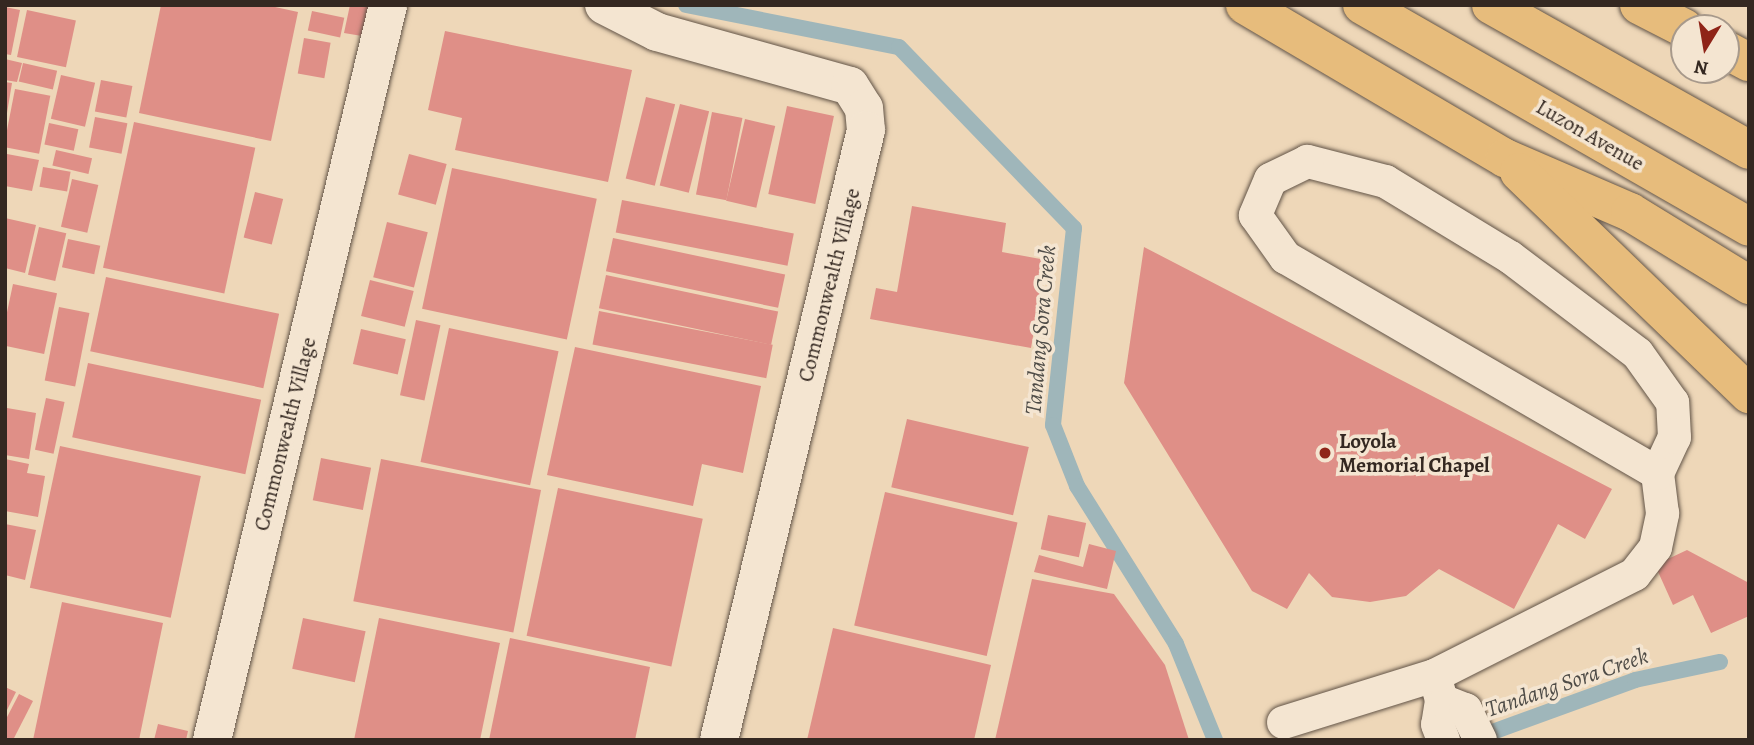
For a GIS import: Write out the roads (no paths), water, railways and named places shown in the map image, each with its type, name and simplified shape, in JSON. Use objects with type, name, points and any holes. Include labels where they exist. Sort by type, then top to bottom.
[{"type":"main road","points":[[1245,5],[1505,158],[1630,212],[1749,285]]},
{"type":"main road","name":"Luzon Avenue","points":[[1362,5],[1749,227]]},
{"type":"main road","points":[[1491,5],[1749,150]]},
{"type":"main road","points":[[1639,5],[1670,21]]},
{"type":"main road","points":[[1505,158],[1749,394]]},
{"type":"street","name":"Commonwealth Village","points":[[212,740],[388,5]]},
{"type":"street","name":"Commonwealth Village","points":[[604,5],[657,33],[850,86],[864,108],[866,130],[719,740]]},
{"type":"lane","points":[[1283,722],[1444,710],[1634,574],[1655,547],[1660,524],[1657,473],[1674,437],[1672,402],[1637,354],[1521,265],[1385,181],[1307,161],[1270,179],[1255,215],[1285,257],[1657,473]]},
{"type":"lane","points":[[1444,710],[1480,740]]},
{"type":"waterway","name":"Tandang Sora Creek","points":[[686,5],[899,47],[1074,228],[1053,425],[1077,486],[1176,644],[1215,740]]},
{"type":"waterway","name":"Tandang Sora Creek","points":[[1476,738],[1635,680],[1720,662]]},
{"type":"place","name":"Loyola Memorial Chapel","points":[[1325,453]]}]
